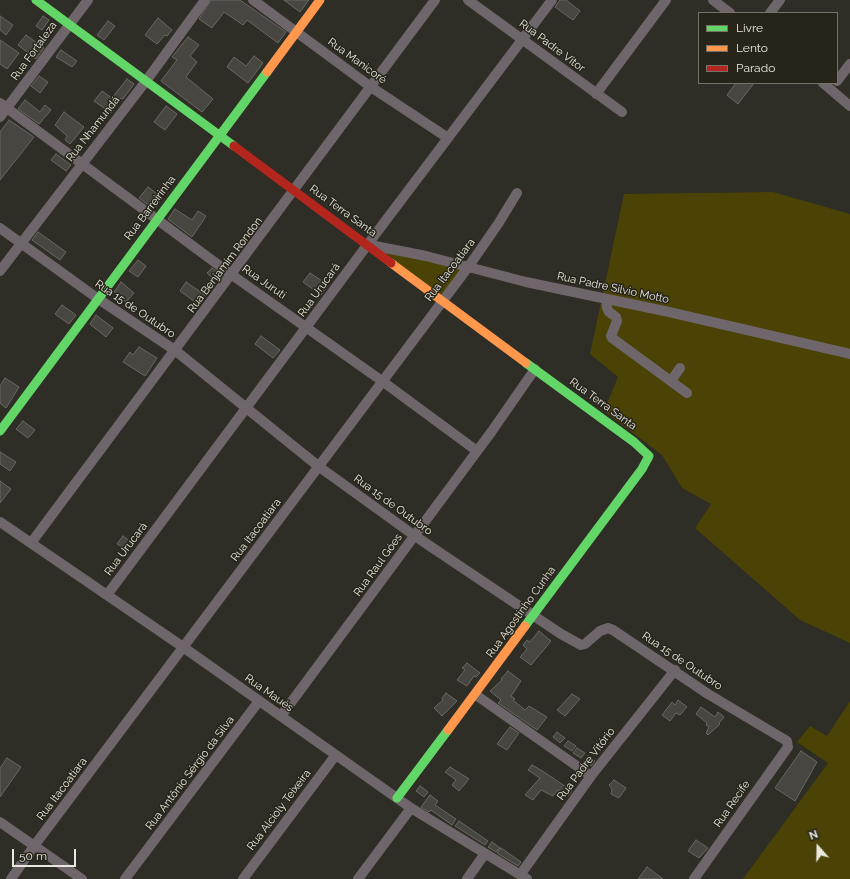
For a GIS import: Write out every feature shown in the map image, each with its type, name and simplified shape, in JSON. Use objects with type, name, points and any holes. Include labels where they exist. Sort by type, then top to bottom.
[{"type":"street","name":"Rua Terra Santa","points":[[36,0],[369,244],[442,301],[634,442]]},
{"type":"street","name":"Rua Fortaleza","points":[[0,117],[3,106],[88,0]]},
{"type":"street","name":"Rua Nhamundá","points":[[0,271],[82,162],[146,81],[205,0]]},
{"type":"street","name":"Rua Manicoré","points":[[253,0],[371,87],[448,138]]},
{"type":"street","name":"Rua Barreirinha","points":[[0,431],[97,298],[220,136],[320,0]]},
{"type":"street","name":"Rua Benjamim Rondon","points":[[31,543],[176,351],[435,0]]},
{"type":"street","name":"Rua Padre Vitor","points":[[468,0],[622,112]]},
{"type":"street","name":"Rua Urucará","points":[[107,594],[552,0]]},
{"type":"street","points":[[596,94],[666,0]]},
{"type":"street","points":[[713,0],[729,12]]},
{"type":"street","points":[[771,12],[780,0]]},
{"type":"street","points":[[838,77],[850,64]]},
{"type":"street","points":[[832,84],[850,106]]},
{"type":"street","name":"Rua Juruti","points":[[3,106],[82,162],[232,274],[477,451]]},
{"type":"street","name":"Rua Itacoatiara","points":[[11,879],[34,846],[469,266],[498,224],[516,193]]},
{"type":"street","name":"Rua 15 de Outubro","points":[[0,228],[97,298],[176,351],[318,466],[415,536],[534,616],[581,646],[600,631],[608,628],[613,630],[675,670],[708,694],[788,742]]},
{"type":"street","name":"Rua Padre Silvio Motto","points":[[369,244],[469,266],[526,282],[850,354]]},
{"type":"street","points":[[606,299],[608,312],[616,317],[617,321],[611,336],[612,338],[687,393]]},
{"type":"street","points":[[671,381],[680,368]]},
{"type":"street","name":"Rua Raul Góes","points":[[281,716],[415,536],[535,369]]},
{"type":"street","name":"Rua Agostinho Cunha","points":[[397,798],[476,695],[648,460],[649,456],[646,451],[634,442]]},
{"type":"street","name":"Rua Maués","points":[[0,522],[107,594],[281,716],[335,756],[411,808],[484,855],[524,877]]},
{"type":"street","name":"Rua Padre Vitório","points":[[524,877],[591,776],[675,670]]},
{"type":"street","points":[[476,695],[591,776]]},
{"type":"street","name":"Rua Antônio Sérgio da Silva","points":[[125,879],[259,701]]},
{"type":"street","name":"Rua Recife","points":[[694,879],[788,747],[788,742]]},
{"type":"street","name":"Rua Alcioly Teixeira","points":[[243,879],[335,756]]},
{"type":"street","points":[[358,879],[411,808]]},
{"type":"street","points":[[0,822],[82,879]]},
{"type":"street","points":[[467,879],[484,855]]},
{"type":"shaded area","points":[[773,192],[850,214],[850,643],[800,620],[695,528],[711,504],[682,488],[662,455],[604,411],[618,377],[590,354],[624,194]]},
{"type":"shaded area","points":[[368,244],[467,266],[442,300]]},
{"type":"shaded area","points":[[850,701],[850,879],[743,879],[828,763],[797,742],[810,726],[827,736]]},
{"type":"building","points":[[211,0],[240,0],[286,32],[278,43],[247,20],[243,25],[224,12],[212,28],[199,19]]},
{"type":"building","points":[[284,0],[309,0],[300,12]]},
{"type":"building","points":[[560,0],[566,0],[580,11],[573,20],[555,7]]},
{"type":"building","points":[[0,16],[13,25],[6,35],[0,30]]},
{"type":"building","points":[[43,16],[49,20],[42,30],[36,26]]},
{"type":"building","points":[[158,18],[172,30],[157,44],[145,35]]},
{"type":"building","points":[[108,21],[115,26],[104,40],[97,35]]},
{"type":"building","points":[[26,35],[44,48],[36,59],[18,45]]},
{"type":"building","points":[[188,37],[199,45],[190,56],[197,62],[186,77],[213,99],[202,112],[161,81],[177,60],[172,57]]},
{"type":"building","points":[[0,40],[19,53],[7,69],[0,64]]},
{"type":"building","points":[[61,50],[77,61],[72,67],[56,57]]},
{"type":"building","points":[[254,56],[263,63],[248,83],[227,67],[234,57],[246,66]]},
{"type":"building","points":[[39,76],[48,82],[40,93],[31,86]]},
{"type":"building","points":[[127,79],[134,84],[123,99],[121,98],[111,113],[94,101],[102,91],[112,98]]},
{"type":"building","points":[[735,84],[753,84],[738,104],[727,95]]},
{"type":"building","points":[[25,100],[40,112],[45,105],[51,110],[39,124],[18,109]]},
{"type":"building","points":[[166,106],[177,114],[165,130],[154,122]]},
{"type":"building","points":[[64,112],[84,127],[70,144],[65,140],[67,136],[55,125]]},
{"type":"building","points":[[9,120],[34,137],[0,180],[0,132]]},
{"type":"building","points":[[56,154],[71,165],[66,171],[51,160]]},
{"type":"building","points":[[148,187],[162,198],[154,209],[139,198]]},
{"type":"building","points":[[175,209],[192,220],[198,211],[206,216],[192,237],[168,219]]},
{"type":"building","points":[[38,232],[66,252],[60,260],[32,240]]},
{"type":"building","points":[[138,260],[146,266],[138,277],[129,271]]},
{"type":"building","points":[[212,268],[221,275],[216,281],[207,273]]},
{"type":"building","points":[[310,273],[328,285],[321,295],[303,282]]},
{"type":"building","points":[[121,282],[134,293],[126,302],[114,292]]},
{"type":"building","points":[[186,282],[205,295],[198,304],[180,291]]},
{"type":"building","points":[[62,305],[76,315],[69,324],[55,314]]},
{"type":"building","points":[[96,315],[113,328],[106,337],[90,324]]},
{"type":"building","points":[[261,336],[280,350],[273,358],[255,344]]},
{"type":"building","points":[[139,347],[157,358],[145,376],[123,362],[130,352],[133,355]]},
{"type":"building","points":[[5,378],[19,387],[6,408],[0,403],[0,386]]},
{"type":"building","points":[[23,421],[35,430],[28,438],[16,429]]},
{"type":"building","points":[[0,452],[16,462],[10,471],[0,464]]},
{"type":"building","points":[[0,481],[11,489],[0,503]]},
{"type":"building","points":[[123,536],[132,543],[127,550],[117,544]]},
{"type":"building","points":[[539,631],[551,641],[531,665],[520,657],[527,649],[523,645],[527,640],[530,642]]},
{"type":"building","points":[[467,663],[480,673],[476,677],[474,676],[467,686],[457,680],[465,670],[462,668]]},
{"type":"building","points":[[508,671],[521,681],[511,696],[515,699],[513,700],[525,710],[529,706],[547,717],[537,730],[498,703],[501,700],[490,691],[502,680],[501,679]]},
{"type":"building","points":[[446,693],[457,701],[442,716],[434,708],[443,700],[442,698]]},
{"type":"building","points":[[572,694],[580,699],[565,716],[557,710]]},
{"type":"building","points":[[678,700],[687,707],[680,715],[676,713],[670,721],[662,715],[672,702],[675,705]]},
{"type":"building","points":[[701,707],[715,717],[718,712],[724,717],[719,723],[720,724],[708,735],[706,733],[709,727],[706,725],[707,723],[696,714]]},
{"type":"building","points":[[510,727],[519,733],[507,750],[497,744]]},
{"type":"building","points":[[557,732],[565,738],[560,743],[553,737]]},
{"type":"building","points":[[568,741],[576,746],[572,751],[564,746]]},
{"type":"building","points":[[577,748],[585,753],[581,758],[573,753]]},
{"type":"building","points":[[801,751],[817,762],[795,801],[775,788]]},
{"type":"building","points":[[588,756],[595,761],[591,766],[584,761]]},
{"type":"building","points":[[7,758],[21,767],[0,797],[0,768]]},
{"type":"building","points":[[532,765],[572,791],[568,796],[558,790],[553,796],[541,790],[533,800],[525,795],[540,778],[528,770]]},
{"type":"building","points":[[450,767],[469,779],[459,791],[452,785],[456,780],[445,772]]},
{"type":"building","points":[[614,780],[626,788],[619,798],[611,794],[612,789],[609,785]]},
{"type":"building","points":[[420,786],[428,792],[424,797],[416,791]]},
{"type":"building","points":[[430,795],[438,801],[435,805],[456,819],[452,825],[431,810],[429,812],[421,807]]},
{"type":"building","points":[[459,821],[488,841],[485,845],[455,826]]},
{"type":"building","points":[[696,840],[708,848],[699,858],[688,851]]},
{"type":"building","points":[[492,842],[500,848],[496,852],[488,847]]},
{"type":"building","points":[[501,848],[521,862],[518,866],[497,853]]},
{"type":"building","points":[[647,867],[663,879],[638,879]]},
{"type":"traffic: fast","points":[[36,0],[234,146]]},
{"type":"traffic: fast","points":[[0,431],[267,72]]},
{"type":"traffic: fast","points":[[525,626],[642,469],[649,456],[634,442],[526,363]]},
{"type":"traffic: fast","points":[[397,798],[448,730]]},
{"type":"traffic: slow","points":[[267,72],[320,0]]},
{"type":"traffic: slow","points":[[391,263],[526,363]]},
{"type":"traffic: slow","points":[[448,730],[525,626]]},
{"type":"traffic: jam","points":[[234,146],[391,263]]}]
